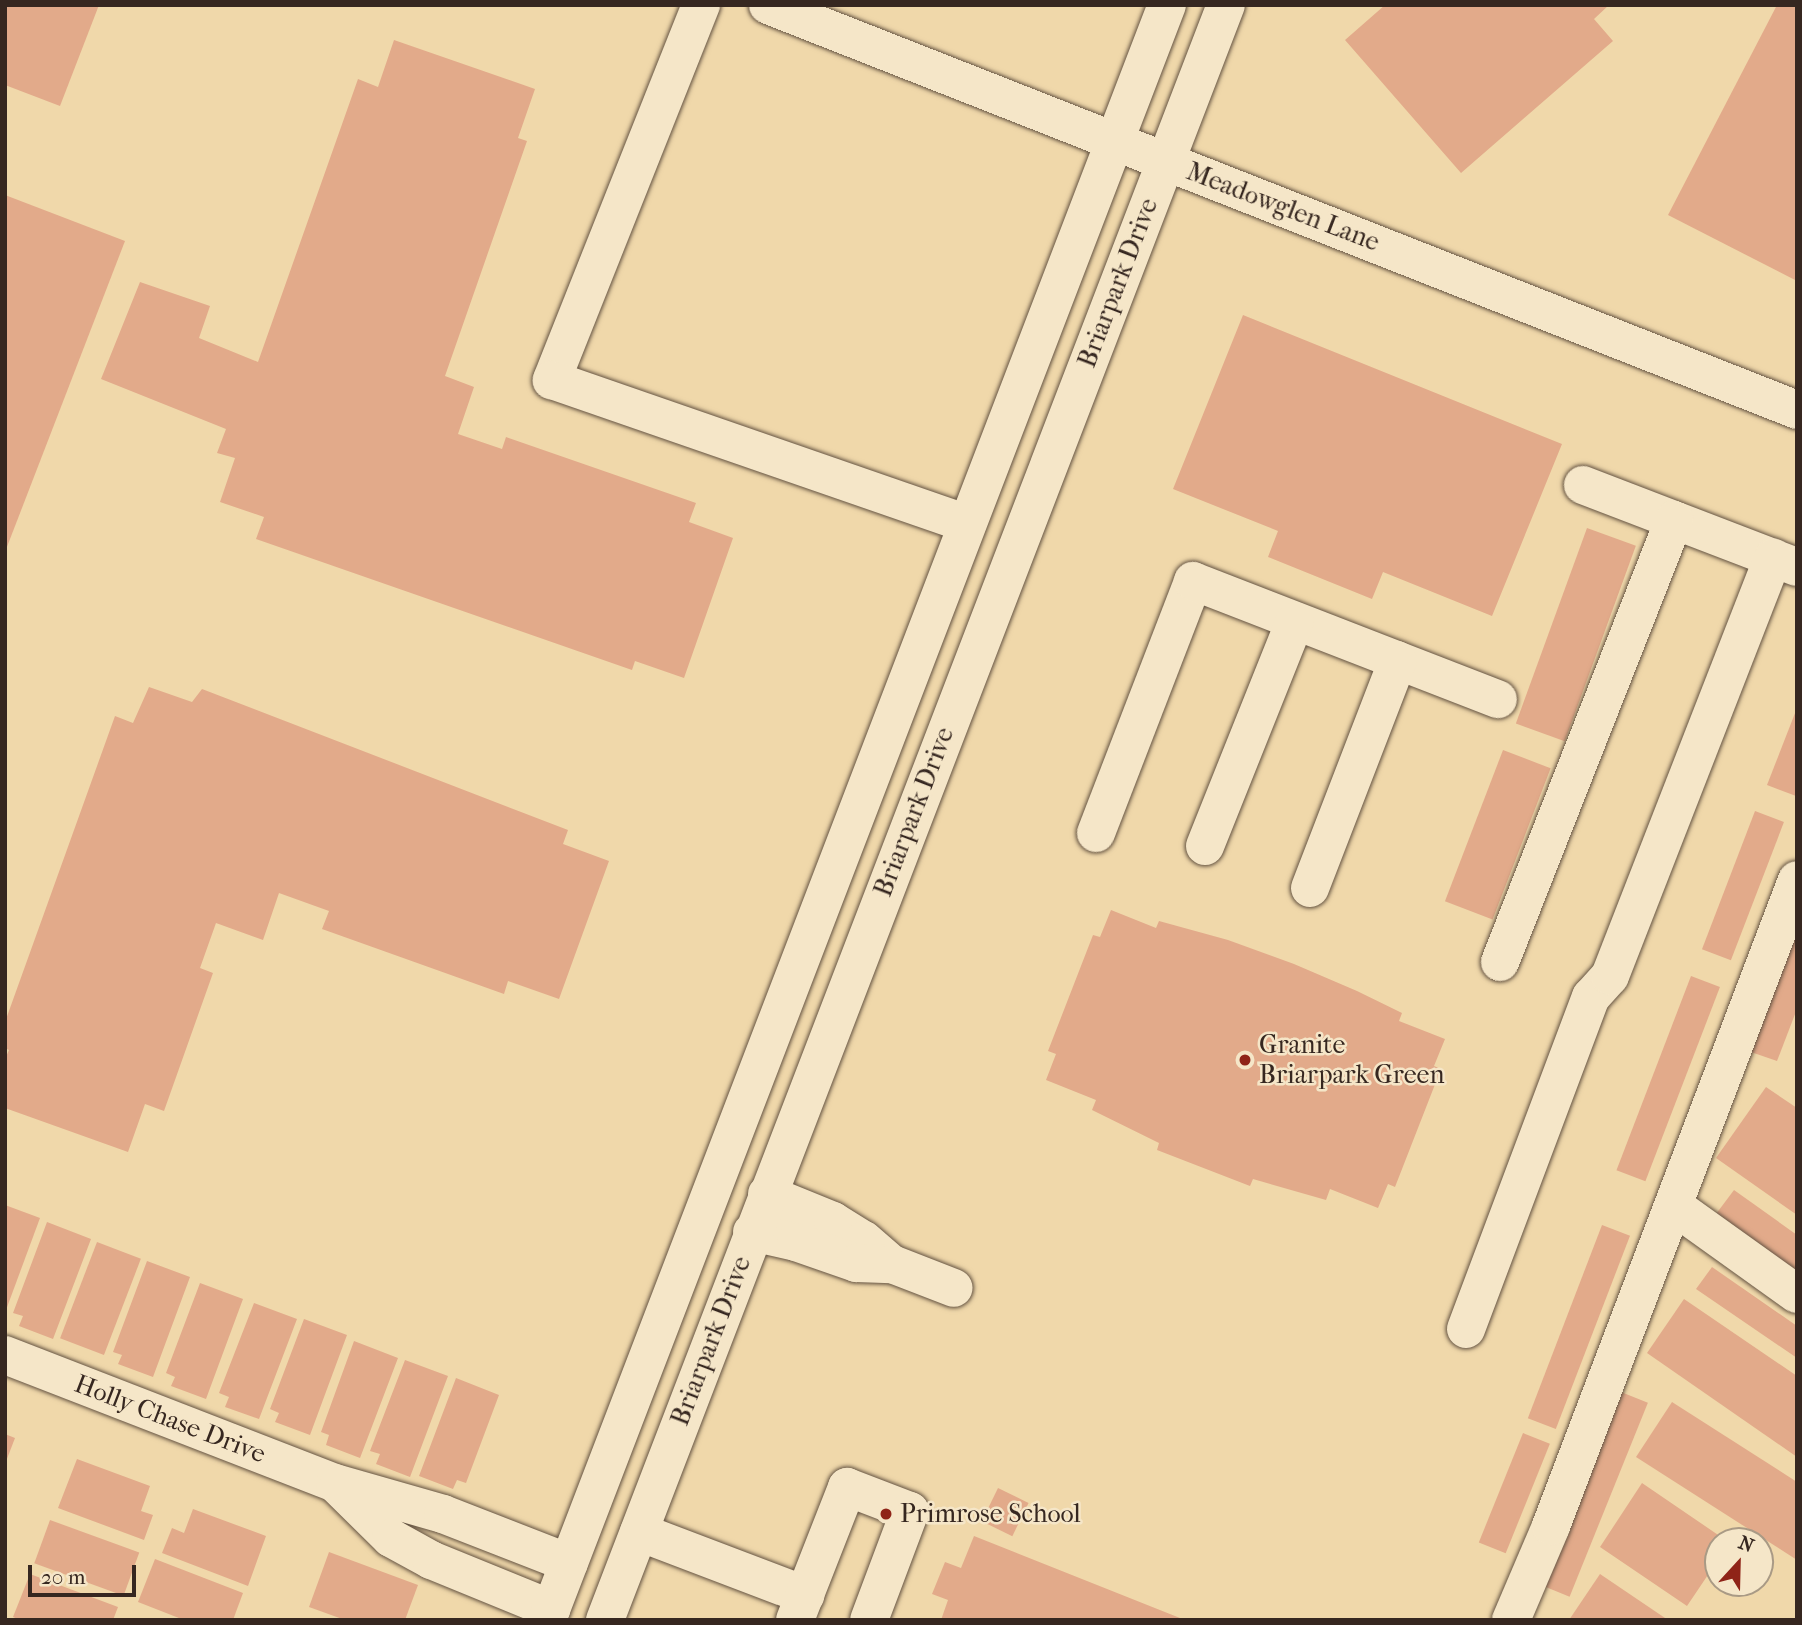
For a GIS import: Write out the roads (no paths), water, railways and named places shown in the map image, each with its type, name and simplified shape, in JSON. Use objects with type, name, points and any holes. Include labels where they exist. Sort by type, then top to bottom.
[{"type":"street","points":[[701,5],[552,380],[967,524]]},
{"type":"street","name":"Meadowglen Lane","points":[[768,5],[1797,410]]},
{"type":"street","name":"Briarpark Drive","points":[[549,1615],[1167,5]]},
{"type":"street","name":"Briarpark Drive","points":[[606,1620],[752,1232],[1226,5]]},
{"type":"street","points":[[1466,1329],[1591,998],[1610,976],[1785,562],[1583,485]]},
{"type":"street","points":[[1500,962],[1674,520]]},
{"type":"street","points":[[1096,833],[1192,580],[1498,699]]},
{"type":"street","points":[[1205,846],[1295,621]]},
{"type":"street","points":[[1310,888],[1398,660]]},
{"type":"street","points":[[1511,1620],[1551,1526],[1797,880]]},
{"type":"street","points":[[767,1194],[833,1221],[864,1240],[892,1264],[954,1288]]},
{"type":"street","points":[[1674,1206],[1797,1294]]},
{"type":"street","points":[[752,1232],[796,1242],[856,1263],[892,1264]]},
{"type":"street","name":"Holly Chase Drive","points":[[5,1354],[335,1483],[443,1514],[569,1563]]},
{"type":"street","name":"Holly Chase Drive","points":[[335,1483],[391,1538],[549,1615]]},
{"type":"street","points":[[639,1532],[800,1607],[846,1487],[910,1511],[869,1620]]},
{"type":"street","points":[[462,1573],[479,1528]]},
{"type":"place","name":"Granite Briarpark Green","points":[[1245,1060]]},
{"type":"place","name":"Primrose School","points":[[886,1514]]}]
